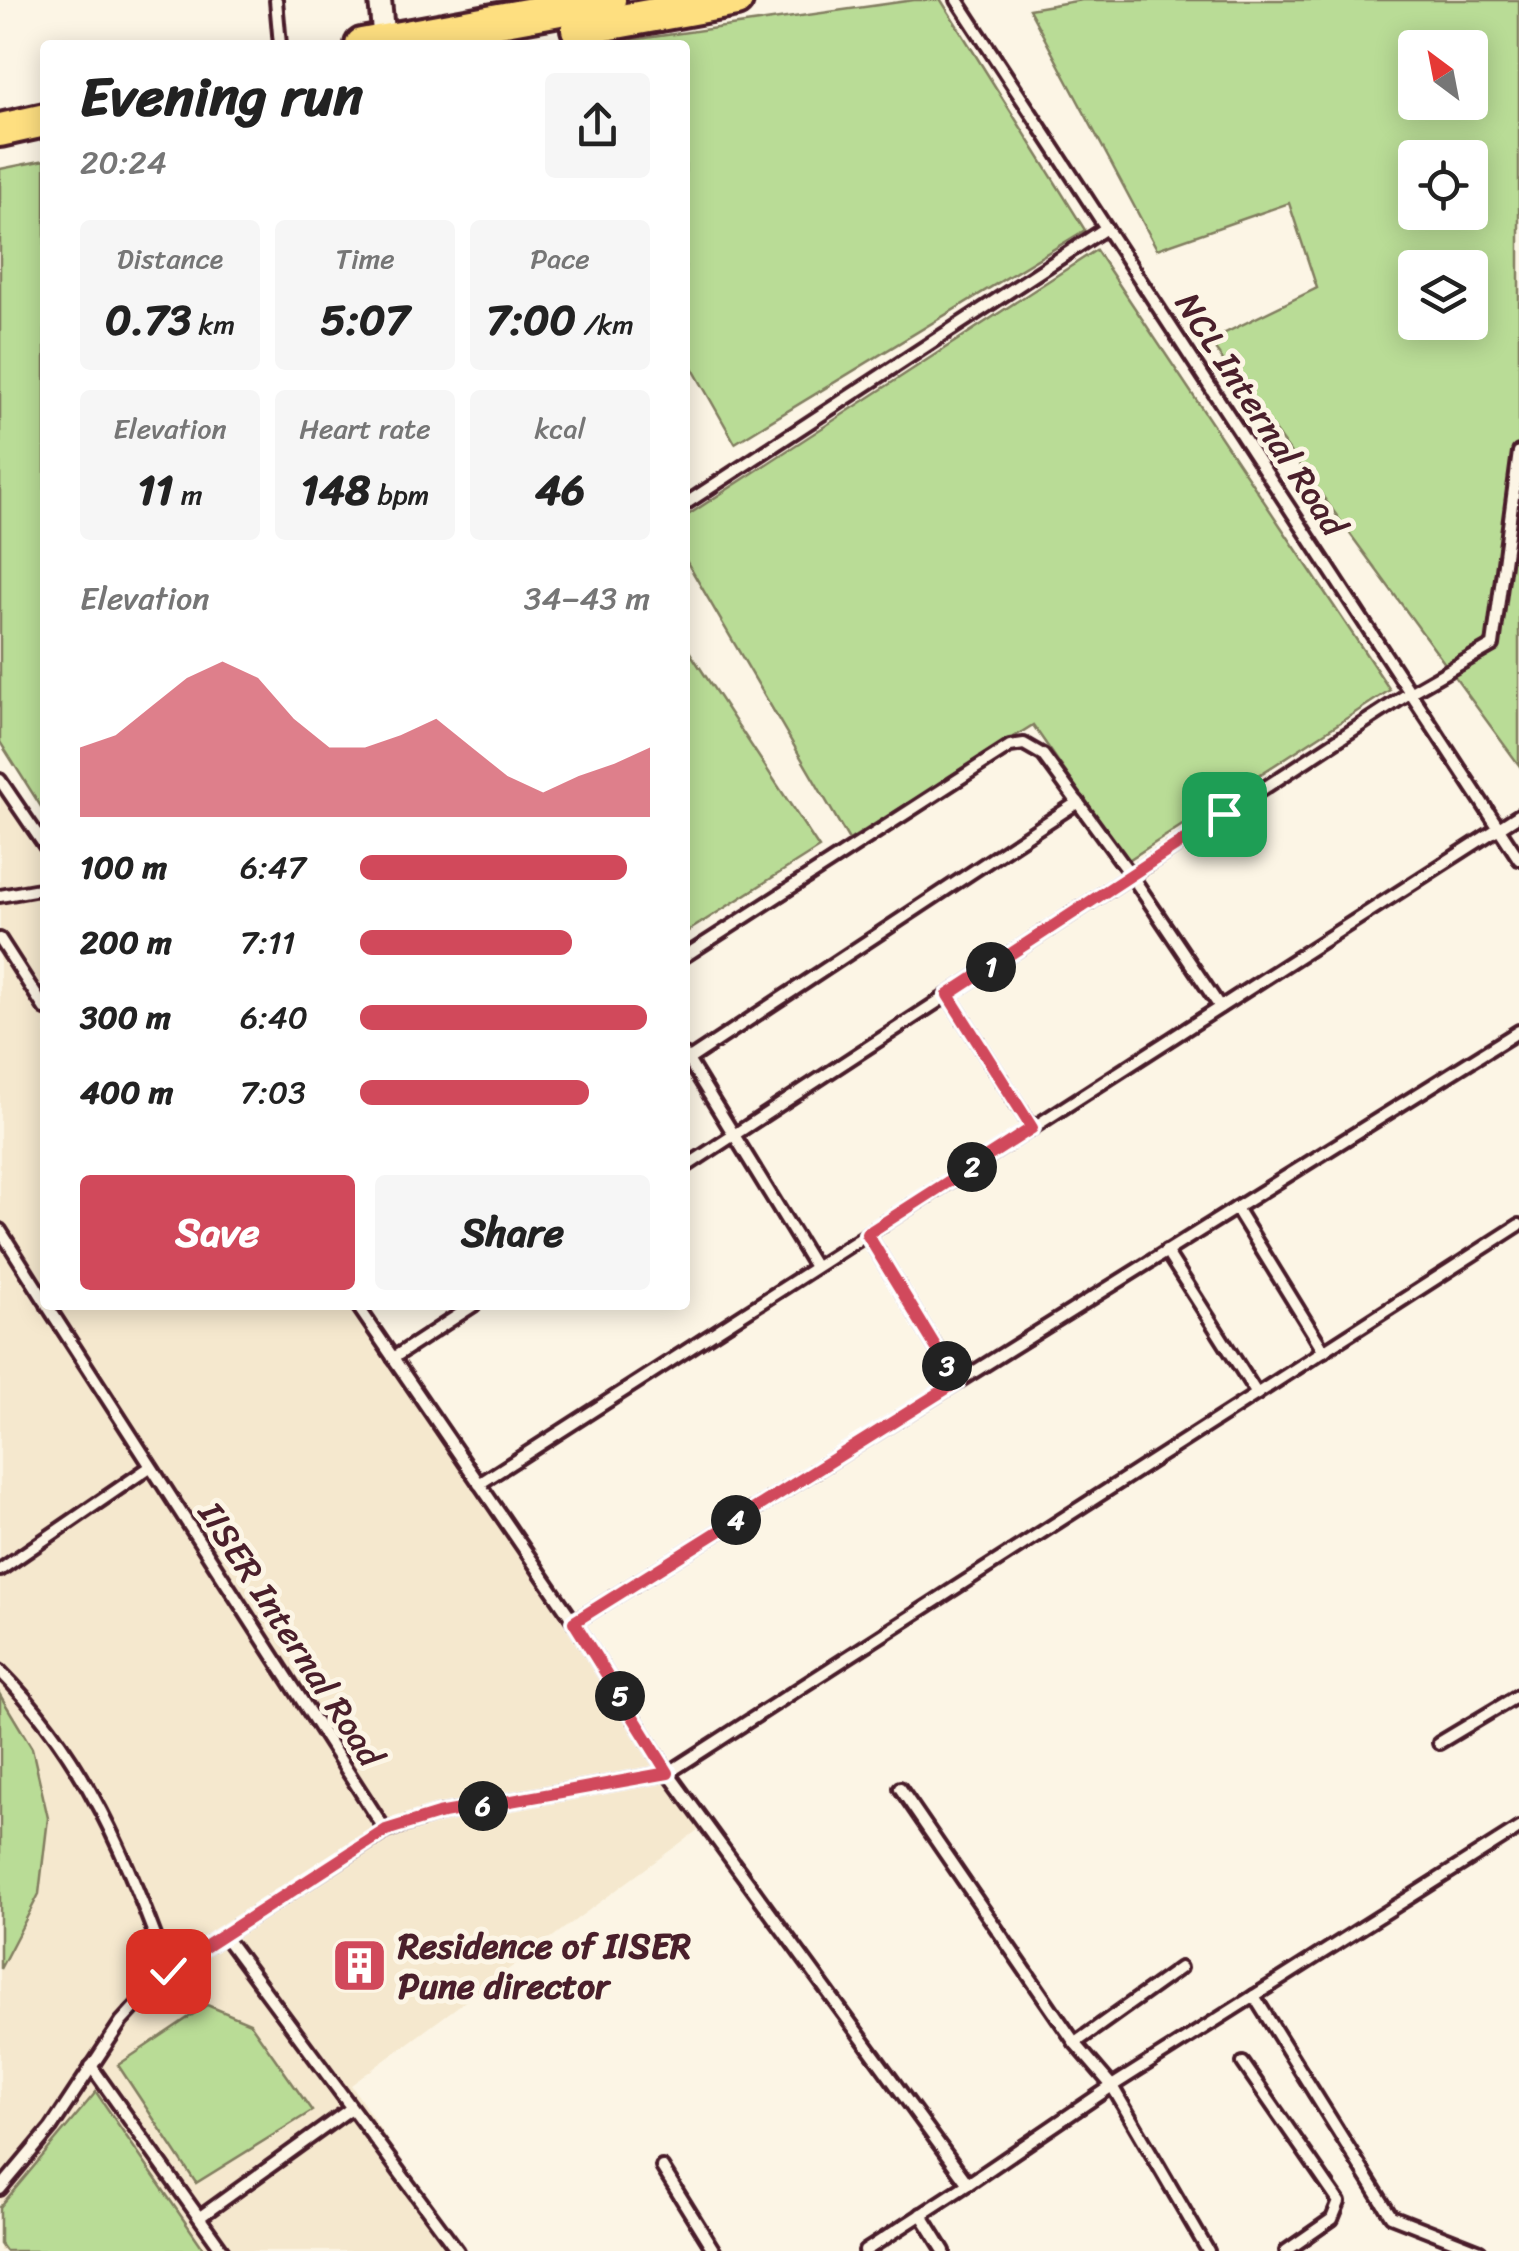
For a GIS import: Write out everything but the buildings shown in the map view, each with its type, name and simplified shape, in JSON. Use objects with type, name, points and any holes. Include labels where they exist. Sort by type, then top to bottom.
[{"type":"main road","points":[[388,40],[562,4],[609,0]]},
{"type":"main road","points":[[518,40],[736,0]]},
{"type":"main road","points":[[0,107],[40,99]]},
{"type":"main road","points":[[0,130],[40,121]]},
{"type":"street","points":[[373,40],[380,0]]},
{"type":"lane","points":[[276,0],[280,40]]},
{"type":"lane","name":"NCL Internal Road","points":[[957,0],[1519,859]]},
{"type":"lane","points":[[690,501],[1106,228]]},
{"type":"lane","points":[[690,1164],[1411,692],[1493,645],[1519,452]]},
{"type":"lane","points":[[690,953],[1010,746],[1024,744],[1043,755],[1220,1007]]},
{"type":"lane","points":[[0,780],[40,839]]},
{"type":"lane","points":[[690,1056],[1078,802]]},
{"type":"lane","points":[[479,1484],[1519,815]]},
{"type":"lane","points":[[0,896],[40,889]]},
{"type":"lane","points":[[0,939],[40,1001]]},
{"type":"lane","points":[[948,995],[1032,1128]]},
{"type":"lane","points":[[574,1622],[1519,1031]]},
{"type":"lane","points":[[690,1065],[815,1267]]},
{"type":"lane","points":[[1236,1208],[1324,1351]]},
{"type":"lane","points":[[0,2189],[51,2128],[121,2022],[168,1971],[386,1830],[438,1814],[668,1773],[1519,1225]]},
{"type":"lane","name":"IISER Internal Road","points":[[0,1230],[40,1293]]},
{"type":"lane","points":[[867,1234],[957,1382]]},
{"type":"lane","points":[[1166,1251],[1257,1394]]},
{"type":"lane","name":"IISER Internal Road","points":[[50,1310],[386,1830]]},
{"type":"lane","points":[[360,1310],[574,1622],[668,1773],[968,2184]]},
{"type":"lane","points":[[394,1358],[466,1310]]},
{"type":"lane","points":[[0,1570],[150,1468]]},
{"type":"lane","points":[[0,1671],[54,1734],[114,1830],[168,1971]]},
{"type":"lane","points":[[1438,1743],[1519,1694]]},
{"type":"lane","points":[[900,1788],[1076,2043],[1112,2086],[1208,2251]]},
{"type":"lane","points":[[864,2251],[1112,2086],[1519,1828]]},
{"type":"lane","points":[[225,1937],[458,2251]]},
{"type":"lane","points":[[1076,2043],[1180,1968]]},
{"type":"lane","points":[[1254,1996],[1392,2216],[1480,2251]]},
{"type":"lane","points":[[1243,2063],[1339,2202],[1332,2219],[1286,2251]]},
{"type":"lane","points":[[91,2066],[223,2251]]},
{"type":"lane","points":[[200,2217],[350,2109]]},
{"type":"lane","points":[[662,2167],[714,2251]]},
{"type":"lane","points":[[921,2214],[944,2251]]},
{"type":"shaded area","points":[[0,772],[40,832],[40,1310],[363,1310],[574,1622],[702,1827],[351,2085],[461,2251],[0,2251]]},
{"type":"green space","points":[[914,0],[941,0],[1085,230],[735,443],[690,364],[690,40],[631,40]]},
{"type":"green space","points":[[1082,0],[1519,0],[1519,765],[1209,341],[1317,288],[1289,203],[1157,249],[1029,9]]},
{"type":"green space","points":[[40,161],[40,805],[0,742],[0,169]]},
{"type":"green space","points":[[1096,250],[1390,690],[1127,861],[1033,725],[849,840],[690,568],[690,514]]},
{"type":"green space","points":[[690,653],[819,848],[690,930]]},
{"type":"green space","points":[[0,1695],[32,1748],[48,1818],[39,1894],[0,1969]]},
{"type":"green space","points":[[207,2005],[250,2023],[312,2111],[196,2183],[118,2065]]},
{"type":"green space","points":[[96,2092],[205,2251],[5,2251],[0,2244],[0,2207]]},
{"type":"place","name":"Residence of IISER Pune director","points":[[359,1966]]},
{"type":"route","points":[[168,1971],[386,1830],[438,1814],[668,1773],[574,1622],[957,1382],[867,1234],[1032,1128],[948,995],[1224,814]]}]
